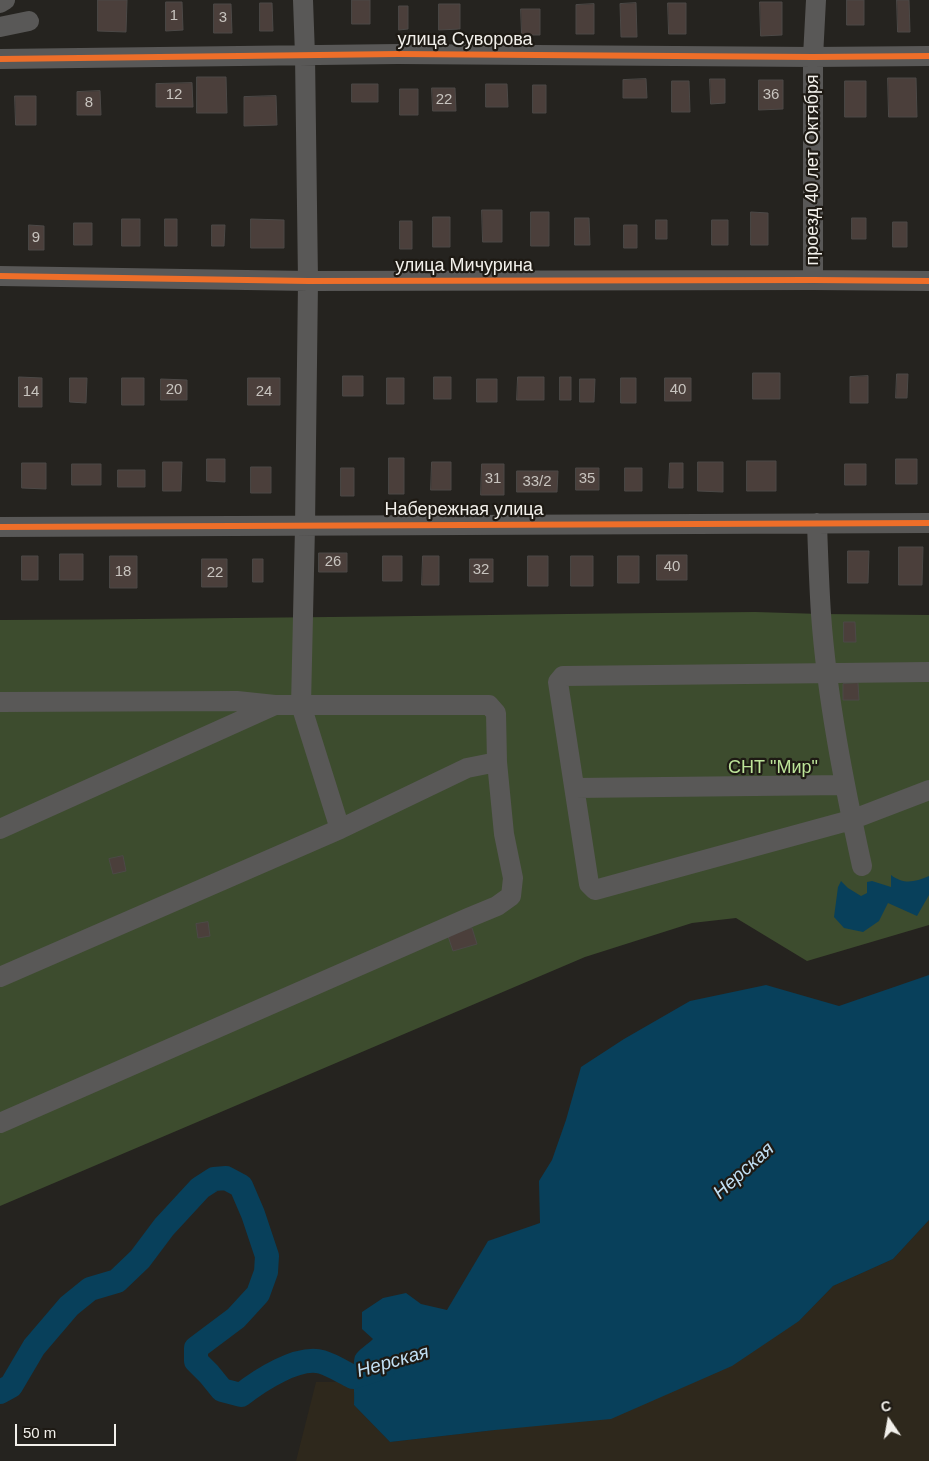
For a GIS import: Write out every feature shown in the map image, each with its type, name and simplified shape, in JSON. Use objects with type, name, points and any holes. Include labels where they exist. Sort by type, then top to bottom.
[{"type":"street","points":[[0,2],[4,0]]},
{"type":"street","points":[[303,0],[308,281],[301,705],[340,829]]},
{"type":"street","name":"проезд 40 лет Октября","points":[[813,280],[812,57],[816,0]]},
{"type":"street","points":[[0,27],[29,21]]},
{"type":"street","name":"улица Суворова","points":[[0,59],[398,54],[929,56]]},
{"type":"street","name":"улица Мичурина","points":[[0,276],[308,281],[929,281]]},
{"type":"street","points":[[817,523],[821,614],[827,673],[844,785],[862,866]]},
{"type":"street","name":"Набережная улица","points":[[0,528],[929,523]]},
{"type":"street","points":[[929,672],[563,676],[558,682],[589,884],[595,890],[852,820],[929,790]]},
{"type":"street","points":[[0,702],[237,701],[275,705],[489,705],[496,713],[504,834],[513,878],[510,896],[497,906],[0,1123]]},
{"type":"street","points":[[0,829],[275,705]]},
{"type":"street","points":[[0,977],[340,829],[467,768],[498,762]]},
{"type":"street","points":[[574,788],[844,785]]},
{"type":"shaded area","points":[[929,1220],[929,1461],[296,1461],[316,1382],[355,1382],[354,1405],[390,1442],[495,1430],[799,1321],[833,1286],[893,1259]]},
{"type":"green space","name":"СНТ \"Мир\"","points":[[755,612],[929,615],[929,925],[807,961],[736,918],[692,923],[585,957],[0,1206],[0,620]]},
{"type":"water","points":[[891,875],[900,880],[910,882],[929,876],[929,895],[917,916],[888,903],[879,921],[863,932],[844,928],[834,917],[838,887],[841,881],[861,896],[867,893],[867,882],[872,881],[891,887]]},
{"type":"water","points":[[929,975],[929,1220],[893,1259],[833,1286],[799,1321],[732,1366],[611,1419],[390,1442],[354,1405],[355,1356],[373,1339],[362,1329],[362,1312],[383,1298],[406,1293],[421,1304],[447,1310],[488,1241],[540,1223],[539,1181],[552,1160],[581,1067],[624,1039],[690,1001],[766,985],[839,1006]]},
{"type":"building","points":[[98,0],[127,0],[126,32],[98,31]]},
{"type":"building","points":[[352,0],[370,0],[370,24],[352,24]]},
{"type":"building","points":[[847,0],[864,0],[864,25],[847,25]]},
{"type":"building","points":[[897,0],[909,0],[910,32],[898,32]]},
{"type":"building","points":[[166,2],[182,2],[183,30],[166,31]]},
{"type":"building","points":[[760,2],[782,2],[782,35],[761,36]]},
{"type":"building","points":[[260,3],[272,3],[273,31],[260,31]]},
{"type":"building","points":[[636,3],[637,37],[621,37],[620,4]]},
{"type":"building","points":[[668,3],[686,3],[686,34],[669,34]]},
{"type":"building","points":[[214,4],[231,4],[232,33],[214,33]]},
{"type":"building","points":[[439,4],[460,4],[460,29],[439,30]]},
{"type":"building","points":[[594,4],[594,34],[576,34],[576,5]]},
{"type":"building","points":[[399,6],[408,6],[408,29],[399,30]]},
{"type":"building","points":[[521,9],[540,9],[540,35],[522,35]]},
{"type":"building","points":[[197,77],[226,77],[227,113],[197,113]]},
{"type":"building","points":[[888,78],[916,78],[917,117],[889,117]]},
{"type":"building","points":[[646,79],[647,98],[623,98],[623,80]]},
{"type":"building","points":[[710,79],[725,79],[725,103],[711,104]]},
{"type":"building","points":[[759,80],[783,80],[783,109],[759,110]]},
{"type":"building","points":[[672,81],[689,81],[690,112],[672,112]]},
{"type":"building","points":[[845,81],[866,81],[866,117],[845,117]]},
{"type":"building","points":[[192,83],[193,107],[156,107],[156,84]]},
{"type":"building","points":[[352,84],[378,84],[378,102],[352,102]]},
{"type":"building","points":[[486,84],[507,84],[508,107],[486,107]]},
{"type":"building","points":[[533,85],[546,85],[546,113],[533,113]]},
{"type":"building","points":[[432,88],[455,88],[456,111],[433,111]]},
{"type":"building","points":[[400,89],[418,89],[418,115],[400,115]]},
{"type":"building","points":[[100,91],[101,115],[77,115],[77,92]]},
{"type":"building","points":[[15,96],[36,96],[36,125],[16,125]]},
{"type":"building","points":[[276,96],[277,125],[244,126],[244,97]]},
{"type":"building","points":[[482,210],[502,210],[502,242],[483,242]]},
{"type":"building","points":[[531,212],[549,212],[549,246],[531,246]]},
{"type":"building","points":[[751,212],[768,213],[768,245],[751,245]]},
{"type":"building","points":[[433,217],[450,217],[450,247],[433,247]]},
{"type":"building","points":[[575,218],[589,218],[590,245],[575,245]]},
{"type":"building","points":[[852,218],[866,218],[866,239],[852,239]]},
{"type":"building","points":[[122,219],[140,219],[140,246],[122,246]]},
{"type":"building","points":[[165,219],[177,219],[177,246],[165,246]]},
{"type":"building","points":[[251,219],[284,220],[284,248],[251,248]]},
{"type":"building","points":[[656,220],[667,220],[667,239],[656,239]]},
{"type":"building","points":[[712,220],[728,220],[728,245],[712,245]]},
{"type":"building","points":[[400,221],[412,221],[412,249],[400,249]]},
{"type":"building","points":[[893,222],[907,222],[907,247],[893,247]]},
{"type":"building","points":[[74,223],[92,223],[92,245],[74,245]]},
{"type":"building","points":[[29,225],[44,226],[44,250],[29,250]]},
{"type":"building","points":[[212,225],[225,225],[224,246],[212,246]]},
{"type":"building","points":[[624,225],[637,225],[637,248],[624,248]]},
{"type":"building","points":[[753,373],[780,373],[780,399],[753,399]]},
{"type":"building","points":[[897,374],[908,374],[907,398],[896,398]]},
{"type":"building","points":[[343,376],[363,376],[363,396],[343,396]]},
{"type":"building","points":[[868,376],[868,403],[850,403],[850,377]]},
{"type":"building","points":[[19,377],[42,378],[42,407],[19,407]]},
{"type":"building","points":[[434,377],[451,377],[451,399],[434,399]]},
{"type":"building","points":[[518,377],[544,377],[544,400],[517,400]]},
{"type":"building","points":[[560,377],[571,377],[571,400],[560,400]]},
{"type":"building","points":[[70,378],[87,378],[86,403],[70,402]]},
{"type":"building","points":[[122,378],[144,378],[144,405],[122,405]]},
{"type":"building","points":[[248,378],[280,378],[280,405],[248,405]]},
{"type":"building","points":[[387,378],[404,378],[404,404],[387,404]]},
{"type":"building","points":[[621,378],[636,378],[636,403],[621,403]]},
{"type":"building","points":[[665,378],[691,378],[691,401],[665,401]]},
{"type":"building","points":[[161,379],[187,380],[187,400],[161,400]]},
{"type":"building","points":[[477,379],[497,379],[497,402],[477,402]]},
{"type":"building","points":[[580,379],[595,379],[594,402],[580,402]]},
{"type":"building","points":[[389,458],[404,458],[404,494],[389,494]]},
{"type":"building","points":[[207,459],[225,459],[225,482],[207,481]]},
{"type":"building","points":[[896,459],[917,459],[917,484],[896,484]]},
{"type":"building","points":[[747,461],[776,461],[776,491],[747,491]]},
{"type":"building","points":[[163,462],[182,462],[181,491],[163,491]]},
{"type":"building","points":[[432,462],[451,462],[451,490],[431,490]]},
{"type":"building","points":[[698,462],[723,462],[723,492],[698,491]]},
{"type":"building","points":[[22,463],[46,463],[46,489],[22,488]]},
{"type":"building","points":[[670,463],[683,463],[683,488],[669,488]]},
{"type":"building","points":[[72,464],[101,464],[101,485],[72,485]]},
{"type":"building","points":[[482,464],[504,464],[504,495],[481,495]]},
{"type":"building","points":[[845,464],[866,464],[866,485],[845,485]]},
{"type":"building","points":[[251,467],[271,467],[271,493],[251,493]]},
{"type":"building","points":[[341,468],[354,468],[354,496],[341,496]]},
{"type":"building","points":[[576,468],[599,468],[599,490],[576,490]]},
{"type":"building","points":[[625,468],[642,468],[642,491],[625,491]]},
{"type":"building","points":[[118,470],[145,470],[145,487],[118,487]]},
{"type":"building","points":[[517,471],[558,471],[557,492],[517,492]]},
{"type":"building","points":[[899,547],[923,547],[922,585],[899,585]]},
{"type":"building","points":[[848,551],[869,551],[868,583],[848,583]]},
{"type":"building","points":[[319,553],[347,553],[347,572],[319,572]]},
{"type":"building","points":[[60,554],[83,554],[83,580],[60,580]]},
{"type":"building","points":[[657,555],[687,555],[687,580],[657,580]]},
{"type":"building","points":[[22,556],[38,556],[38,580],[22,580]]},
{"type":"building","points":[[110,556],[137,556],[137,588],[110,588]]},
{"type":"building","points":[[383,556],[402,556],[402,581],[383,581]]},
{"type":"building","points":[[423,556],[439,556],[439,585],[422,585]]},
{"type":"building","points":[[528,556],[548,556],[548,586],[528,586]]},
{"type":"building","points":[[571,556],[593,556],[593,586],[571,586]]},
{"type":"building","points":[[618,556],[639,556],[639,583],[618,583]]},
{"type":"building","points":[[202,559],[227,559],[227,587],[202,587]]},
{"type":"building","points":[[253,559],[263,559],[263,582],[253,582]]},
{"type":"building","points":[[470,559],[493,559],[493,582],[470,582]]},
{"type":"building","points":[[844,622],[855,622],[856,642],[844,642]]},
{"type":"building","points":[[858,683],[859,700],[843,700],[843,684]]},
{"type":"building","points":[[123,856],[126,871],[113,874],[109,859]]},
{"type":"building","points":[[208,922],[210,936],[198,938],[196,924]]},
{"type":"building","points":[[472,928],[477,944],[453,951],[448,936]]},
{"type":"waterway","name":"Нерская","points":[[0,1392],[11,1386],[34,1347],[69,1306],[90,1289],[117,1281],[140,1259],[164,1227],[200,1188],[214,1179],[226,1178],[241,1186],[253,1214],[267,1256],[266,1272],[258,1294],[236,1318],[196,1348],[196,1361],[222,1390],[241,1395],[279,1371],[302,1362],[322,1362],[353,1377],[384,1367]]},
{"type":"cycle path","points":[[0,59],[398,54],[929,56]]},
{"type":"cycle path","points":[[0,276],[308,281],[929,281]]},
{"type":"cycle path","points":[[0,527],[929,523]]}]
